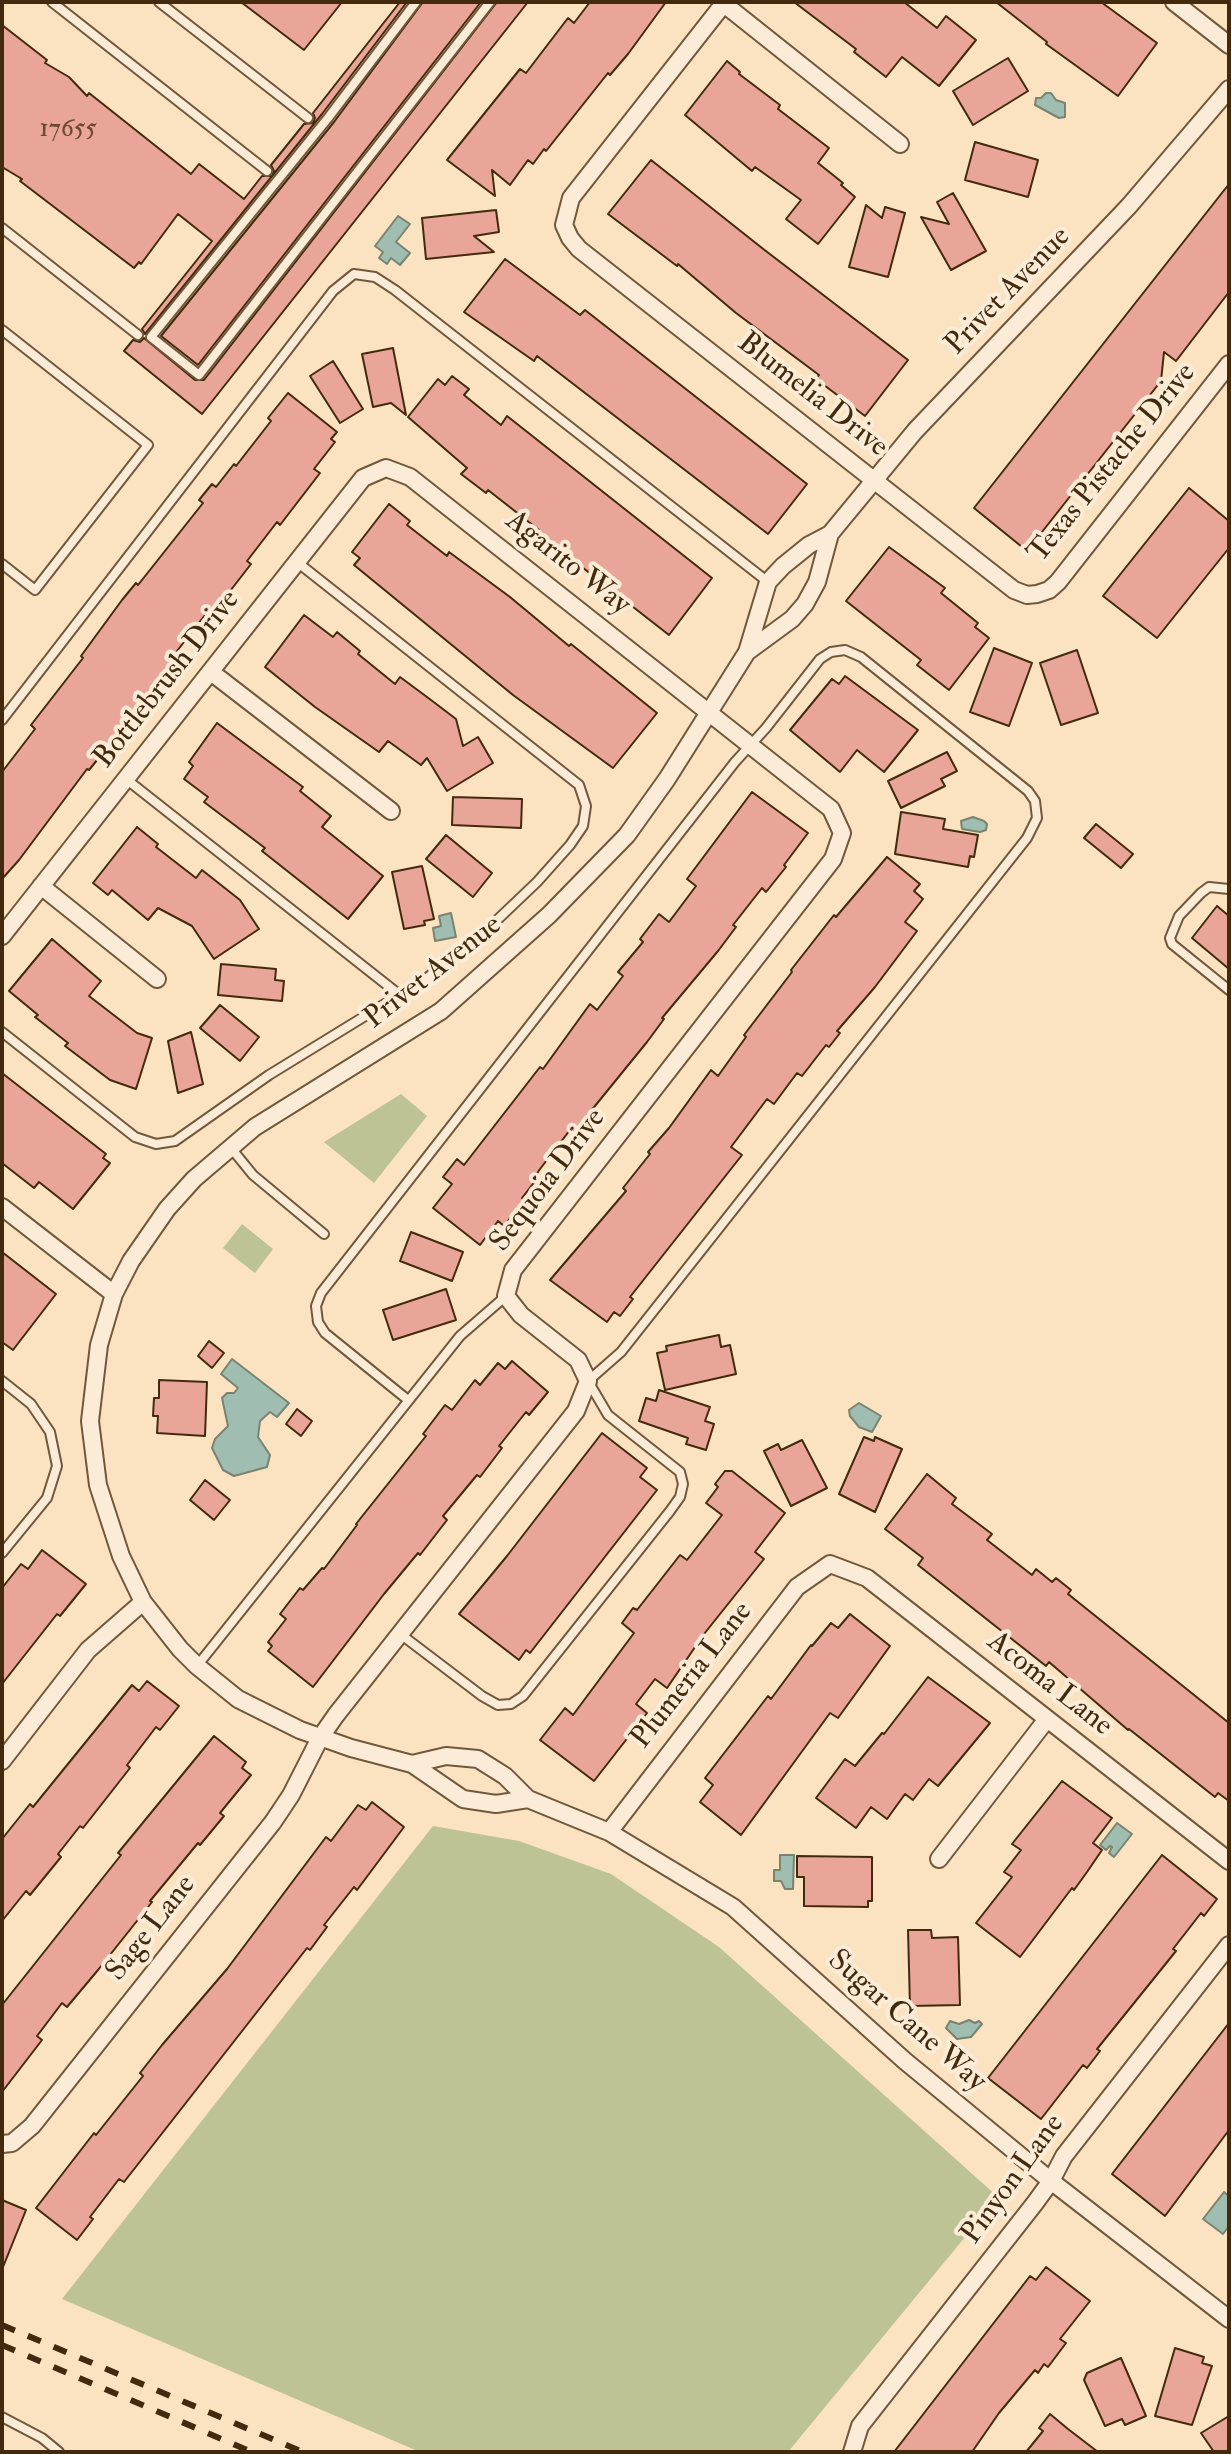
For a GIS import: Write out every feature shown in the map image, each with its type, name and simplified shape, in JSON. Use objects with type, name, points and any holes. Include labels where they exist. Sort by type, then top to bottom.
[{"type":"street","points":[[1174,2],[1229,45]]},
{"type":"street","points":[[724,3],[900,144]]},
{"type":"street","name":"Blumelia Drive","points":[[724,3],[571,198],[564,225],[579,249],[1014,590],[1027,595],[1037,594]]},
{"type":"street","name":"Privet Avenue","points":[[114,1294],[131,1261],[167,1209],[194,1179],[255,1127],[441,1011],[577,888],[627,835],[667,779],[747,652],[768,582],[792,559],[830,534],[915,431],[1129,206],[1229,89]]},
{"type":"street","name":"Texas Pistache Drive","points":[[1037,594],[1049,590],[1058,582],[1229,364]]},
{"type":"street","name":"Bottlebrush Drive","points":[[2,936],[363,478],[386,468]]},
{"type":"street","name":"Agarito Way","points":[[386,468],[410,477],[708,711]]},
{"type":"street","name":"Privet Avenue","points":[[747,652],[792,619],[805,604],[817,582],[830,534]]},
{"type":"street","points":[[211,672],[391,811]]},
{"type":"street","name":"Sequoia Drive","points":[[588,1381],[578,1360],[521,1315],[506,1296],[513,1270],[833,859],[842,833],[831,809],[708,711]]},
{"type":"street","points":[[41,886],[157,979]]},
{"type":"street","points":[[2,1207],[114,1294]]},
{"type":"street","name":"Sugar Cane Way","points":[[114,1294],[99,1345],[93,1382],[90,1421],[92,1455],[107,1519],[143,1602],[197,1666],[238,1699],[320,1738],[412,1764],[463,1799],[496,1804],[528,1799]]},
{"type":"street","points":[[320,1738],[399,1633],[576,1411],[588,1381]]},
{"type":"street","name":"Acoma Lane","points":[[830,1564],[867,1578],[1229,1861]]},
{"type":"street","name":"Plumeria Lane","points":[[609,1832],[797,1587],[830,1564]]},
{"type":"street","points":[[2,1761],[88,1650],[143,1602]]},
{"type":"street","points":[[939,1859],[1047,1719]]},
{"type":"street","name":"Sage Lane","points":[[7,2144],[32,2126],[273,1822],[291,1795],[320,1738]]},
{"type":"street","name":"Sugar Cane Way","points":[[412,1764],[446,1756],[478,1759],[505,1776],[528,1799],[609,1832],[733,1907],[905,2061],[1051,2181],[1229,2319]]},
{"type":"street","name":"Pinyon Lane","points":[[852,2452],[860,2426],[1051,2181],[1064,2156],[1229,1945]]},
{"type":"lane","points":[[52,2],[267,171]]},
{"type":"lane","points":[[159,2],[308,118]]},
{"type":"lane","points":[[416,2],[328,118],[151,337],[199,375],[490,2]]},
{"type":"lane","points":[[2,228],[138,335]]},
{"type":"lane","points":[[2,720],[333,291],[354,274],[375,277],[395,290],[768,582]]},
{"type":"lane","points":[[2,330],[148,445],[35,590],[2,564]]},
{"type":"lane","points":[[2,1032],[135,1137],[156,1144],[175,1141],[269,1075],[427,978],[495,922],[537,882],[583,826],[586,806],[579,785],[297,561]]},
{"type":"lane","points":[[399,1633],[482,1696],[498,1705],[511,1704],[523,1696],[670,1511],[680,1497],[683,1484],[680,1472],[608,1415],[588,1381],[631,1340],[1027,838],[1037,818],[1035,801],[1028,791],[861,657],[845,650],[831,652],[820,659],[321,1293],[316,1306],[318,1322],[325,1333],[408,1400]]},
{"type":"lane","points":[[126,779],[401,996]]},
{"type":"lane","points":[[1229,889],[1209,887],[1201,893],[1179,916],[1170,938],[1172,944],[1229,990]]},
{"type":"lane","points":[[230,1147],[253,1175],[324,1234]]},
{"type":"lane","points":[[197,1666],[460,1336],[506,1296]]},
{"type":"lane","points":[[2,1381],[31,1404],[50,1432],[57,1466],[47,1498],[2,1553]]},
{"type":"lane","points":[[2,2417],[42,2438],[59,2452]]},
{"type":"green space","points":[[401,1094],[427,1116],[374,1183],[324,1142]]},
{"type":"green space","points":[[242,1224],[273,1249],[255,1273],[223,1248]]},
{"type":"green space","points":[[433,1826],[519,1841],[611,1874],[719,1947],[998,2197],[788,2452],[420,2452],[62,2299]]},
{"type":"shaded area","points":[[1046,93],[1065,103],[1065,117],[1059,118],[1035,105],[1036,98]]},
{"type":"shaded area","points":[[398,216],[410,224],[396,242],[410,253],[400,265],[391,258],[387,264],[379,258],[383,252],[375,246]]},
{"type":"shaded area","points":[[973,817],[987,824],[986,830],[962,829],[961,821]]},
{"type":"shaded area","points":[[451,913],[456,937],[435,941],[433,928],[441,926],[439,916]]},
{"type":"shaded area","points":[[232,1359],[289,1403],[277,1417],[270,1412],[260,1421],[258,1437],[270,1455],[267,1467],[234,1476],[223,1470],[212,1448],[215,1439],[228,1426],[222,1398],[238,1388],[221,1374]]},
{"type":"shaded area","points":[[859,1403],[881,1416],[872,1432],[859,1427],[850,1416],[849,1410]]},
{"type":"shaded area","points":[[1117,1823],[1132,1834],[1114,1857],[1109,1853],[1112,1847],[1106,1850],[1100,1845]]},
{"type":"shaded area","points":[[780,1855],[794,1855],[793,1889],[785,1889],[781,1881],[774,1881],[774,1870],[780,1870]]},
{"type":"shaded area","points":[[969,2020],[982,2024],[971,2037],[957,2039],[946,2028],[950,2021],[959,2024]]},
{"type":"shaded area","points":[[1224,2192],[1229,2196],[1229,2226],[1223,2234],[1203,2219]]},
{"type":"building","points":[[241,2],[342,2],[304,50]]},
{"type":"building","points":[[400,2],[407,2],[322,114],[145,334],[142,329],[212,241],[178,214],[141,264],[139,262],[134,268],[20,181],[22,179],[2,167],[2,25],[47,60],[45,63],[69,77],[87,96],[89,93],[191,174],[199,164],[244,199],[262,176],[272,176],[274,171],[271,165],[304,124],[313,123],[313,113]]},
{"type":"building","points":[[423,2],[481,2],[198,365],[161,336],[334,122]]},
{"type":"building","points":[[497,2],[528,2],[202,414],[124,351],[133,340],[140,342],[144,338],[195,380],[204,380]]},
{"type":"building","points":[[590,2],[666,2],[628,54],[610,75],[608,73],[533,164],[528,160],[510,185],[492,170],[495,196],[447,160],[520,69],[526,73],[568,18],[574,23]]},
{"type":"building","points":[[794,2],[904,2],[937,28],[946,16],[976,40],[939,86],[902,57],[886,77],[854,52],[856,49]]},
{"type":"building","points":[[996,2],[1101,2],[1157,43],[1118,96],[1046,44]]},
{"type":"building","points":[[1008,58],[1028,91],[973,125],[953,91]]},
{"type":"building","points":[[727,61],[780,105],[778,109],[829,148],[818,163],[855,197],[818,244],[786,219],[801,200],[755,167],[752,171],[685,115]]},
{"type":"building","points":[[975,142],[1038,160],[1028,197],[965,180]]},
{"type":"building","points":[[651,160],[908,360],[865,416],[816,379],[819,375],[736,313],[678,264],[608,214]]},
{"type":"building","points":[[1229,184],[1229,292],[1176,361],[1164,352],[1161,381],[1027,551],[974,508]]},
{"type":"building","points":[[953,193],[986,251],[951,270],[921,217],[949,224],[937,202]]},
{"type":"building","points":[[866,205],[882,218],[885,207],[905,213],[888,277],[849,267]]},
{"type":"building","points":[[496,210],[499,232],[474,236],[494,252],[426,259],[422,218]]},
{"type":"building","points":[[505,259],[580,315],[585,310],[807,484],[768,534],[537,356],[534,361],[464,312]]},
{"type":"building","points":[[393,348],[406,415],[391,403],[373,407],[362,354]]},
{"type":"building","points":[[333,361],[363,409],[340,423],[310,376]]},
{"type":"building","points":[[452,376],[469,389],[464,395],[501,425],[507,416],[712,578],[669,635],[488,490],[486,493],[461,474],[467,468],[408,417],[438,379],[445,385]]},
{"type":"building","points":[[288,393],[337,432],[331,439],[335,442],[314,469],[320,473],[280,525],[277,522],[247,561],[251,564],[209,618],[205,615],[114,739],[2,879],[2,772],[35,729],[31,725],[83,658],[81,656],[122,600],[136,583],[138,585],[203,503],[199,500],[212,484],[216,487],[234,464],[236,466]]},
{"type":"building","points":[[1189,488],[1229,521],[1229,548],[1157,638],[1103,596]]},
{"type":"building","points":[[389,504],[410,521],[407,525],[447,556],[449,552],[510,597],[657,713],[613,768],[513,695],[354,565],[360,558],[352,552]]},
{"type":"building","points":[[889,547],[945,588],[941,593],[978,623],[975,627],[989,638],[949,690],[917,665],[921,660],[846,601]]},
{"type":"building","points":[[304,615],[333,637],[337,632],[395,684],[400,677],[456,719],[463,746],[478,737],[493,763],[447,791],[427,758],[421,765],[388,741],[379,752],[315,707],[265,667]]},
{"type":"building","points":[[994,648],[1032,663],[1009,726],[970,712]]},
{"type":"building","points":[[1077,650],[1098,713],[1061,725],[1040,663]]},
{"type":"building","points":[[845,676],[918,730],[884,772],[857,750],[840,772],[790,730],[832,679],[839,684]]},
{"type":"building","points":[[217,723],[303,787],[300,791],[331,816],[322,827],[383,876],[348,919],[262,851],[265,848],[204,802],[208,797],[184,779],[193,766],[189,762]]},
{"type":"building","points":[[947,752],[957,771],[941,779],[945,786],[901,808],[888,781]]},
{"type":"building","points":[[752,792],[808,833],[784,865],[786,867],[766,892],[762,888],[733,925],[736,927],[662,1018],[647,1042],[573,1133],[570,1130],[540,1169],[534,1178],[536,1180],[522,1198],[524,1200],[504,1226],[498,1221],[480,1245],[433,1208],[452,1184],[443,1177],[457,1159],[464,1165],[540,1067],[543,1069],[590,1004],[597,1010],[623,976],[618,972],[643,942],[640,939],[659,914],[669,922],[696,886],[687,879]]},
{"type":"building","points":[[453,797],[522,799],[521,828],[452,825]]},
{"type":"building","points":[[901,812],[945,819],[943,829],[978,835],[974,857],[970,856],[968,867],[895,854]]},
{"type":"building","points":[[1096,824],[1133,854],[1121,868],[1084,838]]},
{"type":"building","points":[[137,827],[158,844],[156,847],[196,878],[202,870],[240,900],[259,929],[214,959],[192,926],[158,908],[148,920],[112,890],[108,895],[93,883]]},
{"type":"building","points":[[446,835],[492,873],[473,897],[426,859]]},
{"type":"building","points":[[887,857],[920,884],[914,891],[923,899],[905,922],[917,931],[837,1031],[840,1033],[829,1047],[826,1045],[802,1076],[797,1073],[774,1104],[767,1099],[731,1147],[742,1155],[630,1297],[633,1299],[620,1316],[614,1312],[607,1322],[550,1280],[626,1191],[623,1188],[650,1154],[648,1152],[711,1070],[718,1076],[746,1037],[744,1035],[834,915],[836,917]]},
{"type":"building","points":[[422,866],[434,919],[424,921],[425,925],[404,929],[392,872]]},
{"type":"building","points":[[1217,906],[1229,916],[1229,969],[1192,938]]},
{"type":"building","points":[[52,939],[101,981],[89,996],[137,1033],[152,1038],[136,1089],[110,1080],[65,1046],[68,1043],[9,991]]},
{"type":"building","points":[[221,964],[276,969],[275,980],[284,981],[282,1001],[218,995]]},
{"type":"building","points":[[220,1005],[259,1037],[240,1061],[200,1028]]},
{"type":"building","points":[[191,1032],[203,1084],[178,1093],[168,1041]]},
{"type":"building","points":[[2,1073],[106,1154],[103,1158],[110,1163],[73,1209],[39,1182],[34,1188],[2,1163]]},
{"type":"building","points":[[411,1232],[463,1252],[452,1281],[400,1261]]},
{"type":"building","points":[[2,1252],[56,1294],[13,1350],[2,1342]]},
{"type":"building","points":[[446,1289],[456,1320],[393,1340],[383,1310]]},
{"type":"building","points":[[719,1335],[721,1347],[730,1345],[736,1374],[665,1390],[657,1353],[667,1351],[666,1346]]},
{"type":"building","points":[[209,1341],[224,1353],[212,1368],[198,1356]]},
{"type":"building","points":[[512,1361],[548,1392],[529,1415],[526,1412],[480,1477],[477,1475],[443,1516],[447,1520],[384,1594],[313,1687],[268,1651],[272,1646],[268,1642],[286,1619],[280,1614],[300,1588],[303,1590],[324,1569],[426,1436],[423,1434],[445,1405],[452,1410],[475,1380],[480,1385],[498,1363],[505,1369]]},
{"type":"building","points":[[159,1380],[207,1382],[205,1436],[157,1433],[158,1416],[153,1416],[154,1398],[159,1398]]},
{"type":"building","points":[[659,1390],[710,1407],[705,1421],[714,1424],[706,1450],[686,1444],[688,1438],[639,1421],[646,1398],[656,1401]]},
{"type":"building","points":[[297,1409],[312,1421],[301,1436],[286,1424]]},
{"type":"building","points":[[602,1433],[647,1468],[640,1477],[657,1490],[530,1653],[526,1650],[519,1660],[459,1614]]},
{"type":"building","points":[[864,1437],[874,1441],[875,1437],[902,1449],[875,1512],[839,1494]]},
{"type":"building","points":[[802,1440],[827,1488],[791,1506],[764,1451],[778,1444],[781,1450]]},
{"type":"building","points":[[725,1471],[732,1471],[785,1513],[755,1552],[764,1559],[704,1634],[667,1688],[655,1679],[636,1704],[647,1713],[594,1781],[540,1740],[565,1708],[573,1715],[634,1633],[622,1623],[633,1608],[637,1610],[680,1555],[687,1560],[722,1515],[706,1503]]},
{"type":"building","points":[[927,1474],[956,1498],[952,1504],[992,1534],[987,1540],[1032,1575],[1036,1569],[1052,1582],[1056,1578],[1071,1590],[1068,1594],[1229,1723],[1229,1801],[1218,1793],[1215,1797],[1128,1730],[1049,1662],[1046,1666],[918,1565],[923,1558],[885,1529]]},
{"type":"building","points":[[205,1480],[230,1500],[214,1520],[190,1500]]},
{"type":"building","points":[[42,1550],[86,1584],[60,1616],[57,1614],[2,1684],[2,1588],[21,1564],[28,1569]]},
{"type":"building","points":[[850,1614],[890,1646],[838,1718],[830,1713],[741,1835],[700,1802],[713,1785],[705,1778],[811,1645],[831,1623],[838,1628]]},
{"type":"building","points":[[928,1677],[990,1723],[938,1786],[929,1779],[913,1800],[905,1794],[887,1819],[871,1807],[856,1828],[816,1798],[845,1759],[855,1766]]},
{"type":"building","points":[[147,1681],[179,1706],[160,1730],[156,1727],[127,1765],[130,1768],[83,1828],[80,1826],[58,1854],[61,1857],[30,1895],[26,1891],[2,1921],[2,1839],[30,1804],[33,1807],[132,1685],[139,1691]]},
{"type":"building","points":[[214,1736],[246,1762],[242,1768],[251,1775],[220,1813],[224,1816],[150,1901],[98,1970],[67,2007],[62,2003],[37,2036],[42,2040],[2,2092],[2,2005],[121,1855],[118,1853]]},
{"type":"building","points":[[1062,1781],[1112,1818],[1093,1843],[1102,1850],[1020,1957],[976,1923],[1012,1877],[1004,1872],[1021,1850],[1012,1844]]},
{"type":"building","points":[[372,1802],[404,1827],[124,2182],[119,2179],[77,2240],[36,2208],[143,2076],[140,2073],[162,2045],[227,1969],[326,1837],[331,1841],[358,1805],[366,1810]]},
{"type":"building","points":[[1162,1855],[1217,1899],[1204,1916],[1201,1913],[1173,1949],[1176,1951],[1097,2049],[1100,2051],[1087,2068],[1083,2065],[1041,2119],[988,2078]]},
{"type":"building","points":[[797,1856],[872,1857],[872,1901],[868,1901],[868,1907],[804,1906],[804,1877],[797,1877]]},
{"type":"building","points":[[908,1930],[931,1930],[932,1938],[958,1937],[960,2005],[910,2006]]},
{"type":"building","points":[[1229,2023],[1229,2130],[1165,2216],[1112,2174]]},
{"type":"building","points":[[2,2200],[26,2210],[3,2267],[2,2267]]},
{"type":"building","points":[[1046,2267],[1090,2301],[1060,2339],[1066,2343],[1048,2367],[1044,2364],[1038,2373],[1035,2370],[972,2452],[894,2452],[1030,2276],[1036,2280]]},
{"type":"building","points":[[1175,2348],[1204,2357],[1202,2363],[1212,2366],[1192,2425],[1155,2416]]},
{"type":"building","points":[[1121,2358],[1146,2416],[1125,2425],[1122,2419],[1105,2426],[1084,2380],[1087,2373]]},
{"type":"building","points":[[1050,2414],[1098,2452],[1026,2452],[1043,2431],[1039,2428]]},
{"type":"building","points":[[1229,2416],[1229,2452],[1214,2452],[1201,2433]]},
{"type":"railway","points":[[2,2325],[303,2452]]},
{"type":"railway","points":[[2,2345],[252,2452]]}]
